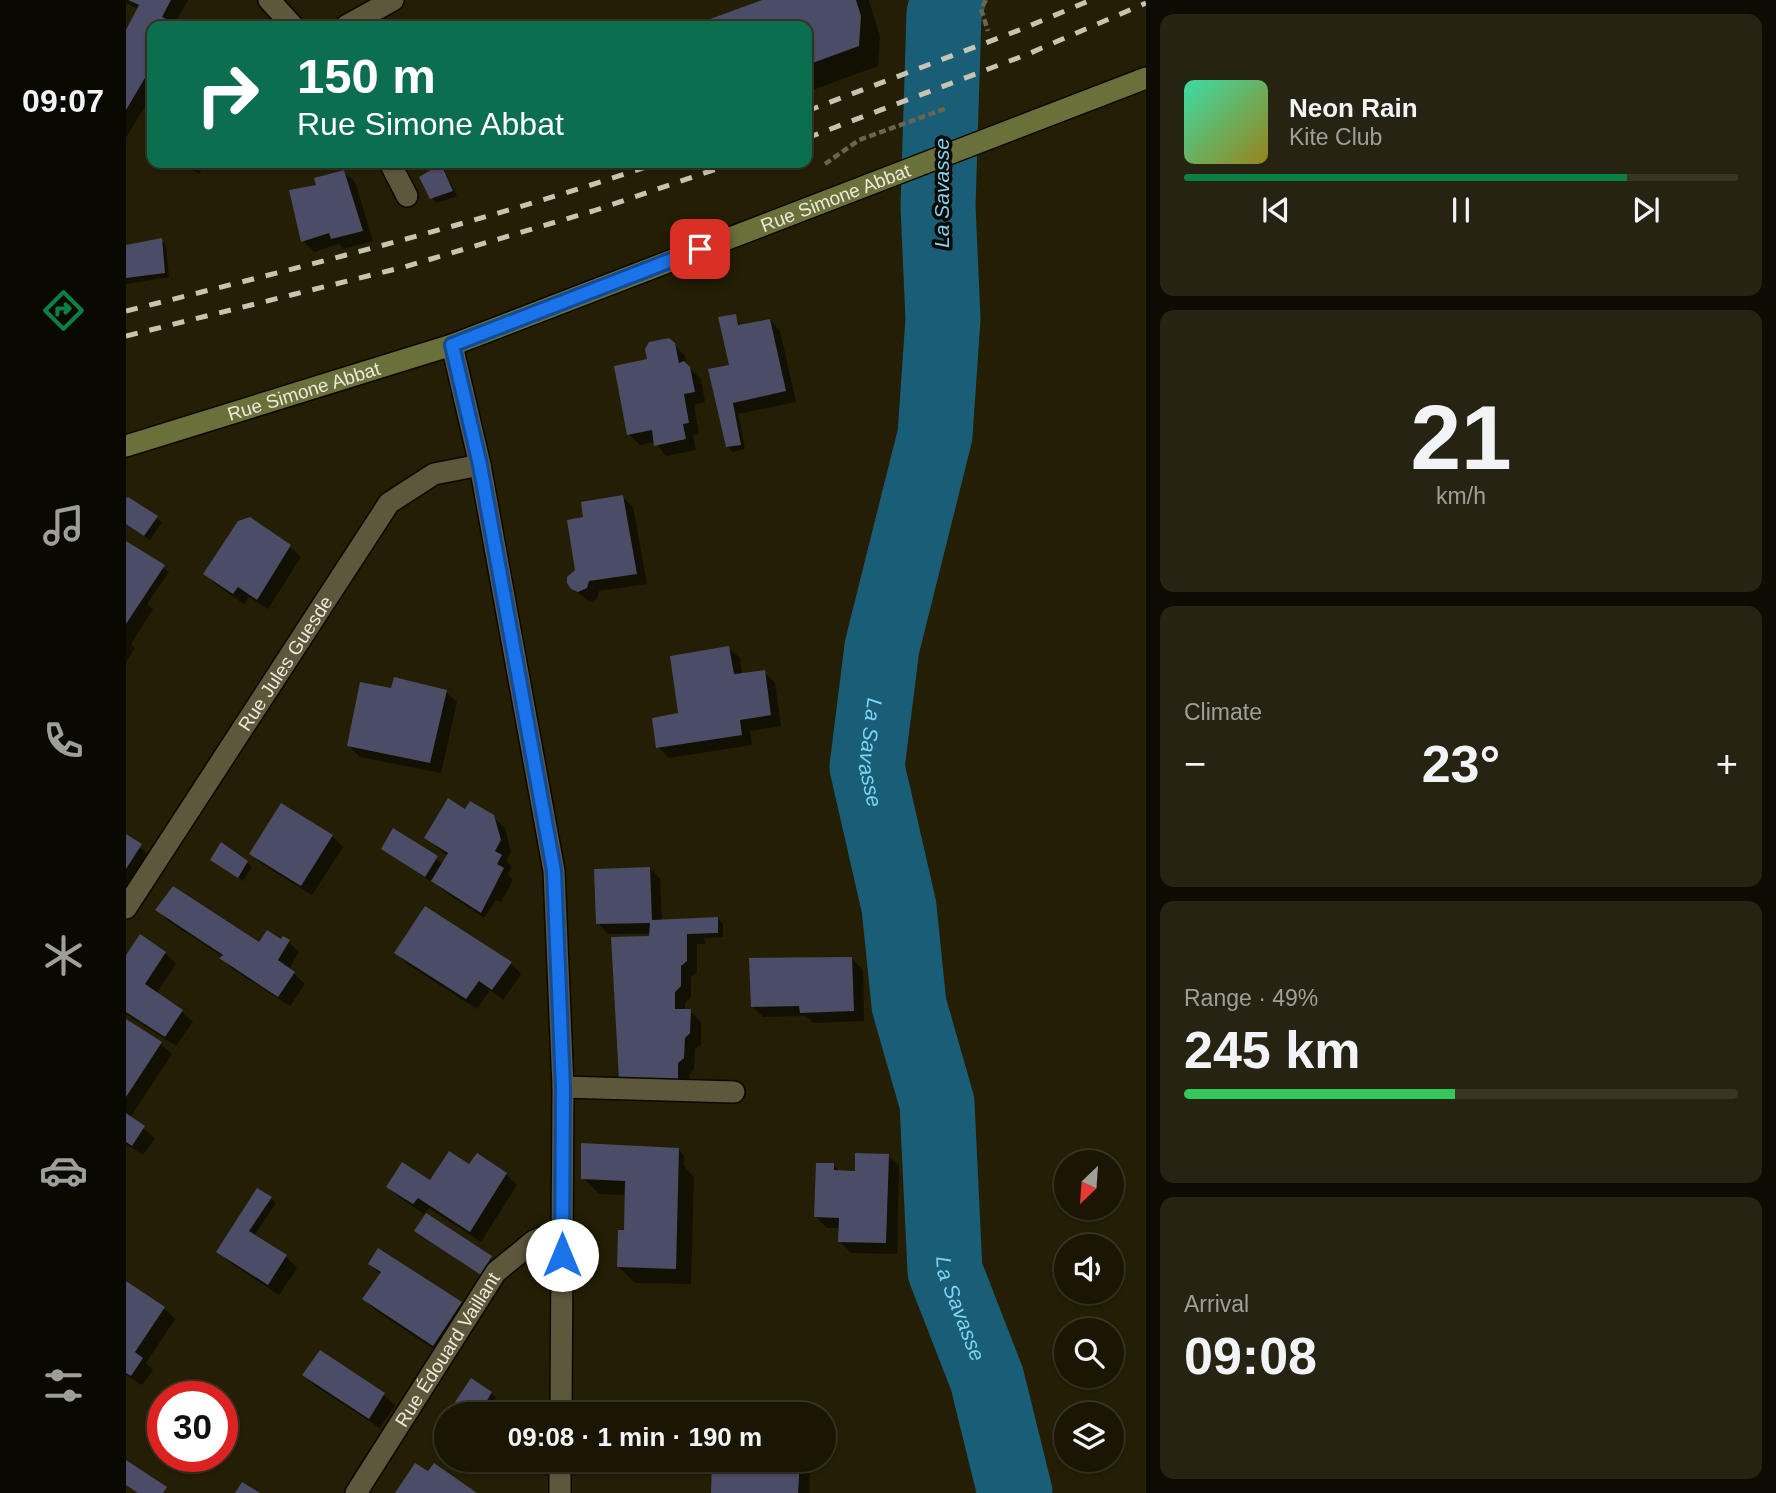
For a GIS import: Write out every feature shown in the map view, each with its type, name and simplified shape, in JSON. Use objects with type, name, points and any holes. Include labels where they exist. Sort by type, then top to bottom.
[{"type":"main road","name":"Rue Simone Abbat","points":[[126,446],[452,345],[1146,78]]},
{"type":"street","points":[[269,0],[288,21]]},
{"type":"street","points":[[355,21],[393,0]]},
{"type":"street","points":[[393,168],[407,196]]},
{"type":"street","points":[[452,345],[480,465],[554,871],[563,1087],[561,1402]]},
{"type":"street","name":"Rue Jules Guesde","points":[[126,908],[389,503],[434,474],[480,465]]},
{"type":"street","points":[[563,1087],[734,1092]]},
{"type":"street","name":"Rue Édouard Vaillant","points":[[356,1493],[496,1272],[534,1241],[562,1229]]},
{"type":"street","points":[[560,1493],[561,1472]]},
{"type":"path","points":[[986,0],[981,9],[988,31]]},
{"type":"path","points":[[819,168],[859,140],[947,108]]},
{"type":"building","points":[[128,0],[171,0],[162,17],[171,21],[147,21],[147,74],[126,110],[126,30],[139,5]]},
{"type":"building","points":[[762,0],[856,0],[861,16],[859,46],[812,63],[812,21],[705,21]]},
{"type":"building","points":[[434,168],[443,168],[453,191],[430,199],[419,177]]},
{"type":"building","points":[[344,170],[363,231],[331,239],[329,233],[301,242],[289,190],[316,185],[314,178]]},
{"type":"building","points":[[162,238],[165,273],[126,278],[126,245]]},
{"type":"building","points":[[736,314],[738,325],[770,319],[786,391],[733,403],[741,445],[726,447],[708,369],[729,365],[718,317]]},
{"type":"building","points":[[669,338],[675,343],[679,363],[684,361],[690,367],[695,392],[684,394],[689,423],[683,424],[686,439],[654,446],[652,430],[627,435],[614,366],[647,359],[645,349],[649,342]]},
{"type":"building","points":[[623,495],[637,574],[589,581],[587,588],[578,592],[571,589],[567,577],[575,570],[567,520],[583,517],[581,502]]},
{"type":"building","points":[[128,497],[158,516],[144,536],[126,524]]},
{"type":"building","points":[[250,517],[291,545],[257,600],[238,587],[233,594],[203,574],[238,521]]},
{"type":"building","points":[[126,541],[165,565],[126,624]]},
{"type":"building","points":[[729,646],[734,674],[765,670],[771,715],[740,720],[742,735],[656,748],[652,718],[678,713],[670,656]]},
{"type":"building","points":[[394,677],[447,690],[430,763],[347,746],[360,682],[391,688]]},
{"type":"building","points":[[448,798],[465,809],[470,801],[494,815],[501,840],[495,851],[502,855],[497,864],[504,868],[481,913],[431,881],[448,853],[424,838]]},
{"type":"building","points":[[281,803],[333,835],[301,886],[249,854]]},
{"type":"building","points":[[393,828],[438,856],[425,877],[381,849]]},
{"type":"building","points":[[126,834],[142,844],[126,869]]},
{"type":"building","points":[[221,842],[248,861],[238,878],[210,860]]},
{"type":"building","points":[[650,867],[652,920],[718,917],[718,933],[687,934],[687,961],[681,966],[681,986],[675,992],[675,1009],[691,1009],[690,1033],[685,1038],[684,1058],[678,1063],[678,1081],[619,1080],[611,937],[649,936],[650,923],[596,924],[594,869]]},
{"type":"building","points":[[173,886],[259,942],[267,930],[281,939],[283,936],[290,940],[278,960],[295,972],[278,997],[219,958],[223,955],[155,910]]},
{"type":"building","points":[[425,906],[512,962],[492,990],[479,981],[466,999],[394,953]]},
{"type":"building","points":[[140,934],[166,952],[145,984],[183,1010],[165,1037],[126,1012],[126,955]]},
{"type":"building","points":[[852,957],[854,1011],[800,1013],[799,1006],[751,1007],[749,958]]},
{"type":"building","points":[[126,1019],[162,1042],[126,1097]]},
{"type":"building","points":[[126,1113],[145,1126],[132,1146],[126,1142]]},
{"type":"building","points":[[581,1143],[679,1148],[676,1269],[617,1267],[618,1230],[624,1230],[625,1181],[581,1179]]},
{"type":"building","points":[[449,1151],[469,1164],[477,1153],[507,1173],[470,1232],[418,1198],[413,1204],[386,1187],[402,1162],[430,1180]]},
{"type":"building","points":[[855,1153],[889,1154],[886,1243],[838,1242],[839,1218],[814,1217],[816,1163],[834,1163],[834,1170],[855,1171]]},
{"type":"building","points":[[257,1188],[272,1197],[249,1231],[287,1255],[268,1285],[216,1252]]},
{"type":"building","points":[[426,1213],[492,1256],[481,1275],[414,1231]]},
{"type":"building","points":[[378,1248],[462,1302],[433,1346],[362,1299],[381,1272],[368,1264]]},
{"type":"building","points":[[126,1281],[165,1307],[135,1352],[143,1358],[131,1376],[126,1373]]},
{"type":"building","points":[[320,1350],[385,1393],[369,1419],[302,1375]]},
{"type":"building","points":[[471,1378],[492,1392],[486,1402],[455,1402]]},
{"type":"building","points":[[126,1460],[167,1487],[163,1493],[138,1493],[126,1485]]},
{"type":"building","points":[[415,1463],[428,1471],[434,1463],[434,1472],[447,1472],[477,1493],[395,1493]]},
{"type":"building","points":[[712,1472],[799,1472],[798,1493],[711,1493]]},
{"type":"building","points":[[242,1482],[260,1493],[235,1493]]},
{"type":"waterway","name":"La Savasse","points":[[948,0],[944,14],[938,206],[943,319],[935,435],[882,647],[867,767],[899,907],[909,1005],[937,1103],[945,1271],[987,1379],[1015,1493]]},
{"type":"railway","points":[[812,109],[1091,0]]},
{"type":"railway","points":[[812,136],[1028,54],[1146,3]]},
{"type":"railway","points":[[126,311],[460,224],[643,168]]},
{"type":"railway","points":[[126,336],[404,267],[593,211],[719,168]]},
{"type":"route","points":[[562,1255],[563,1087],[554,871],[480,465],[452,345],[700,249]]}]
